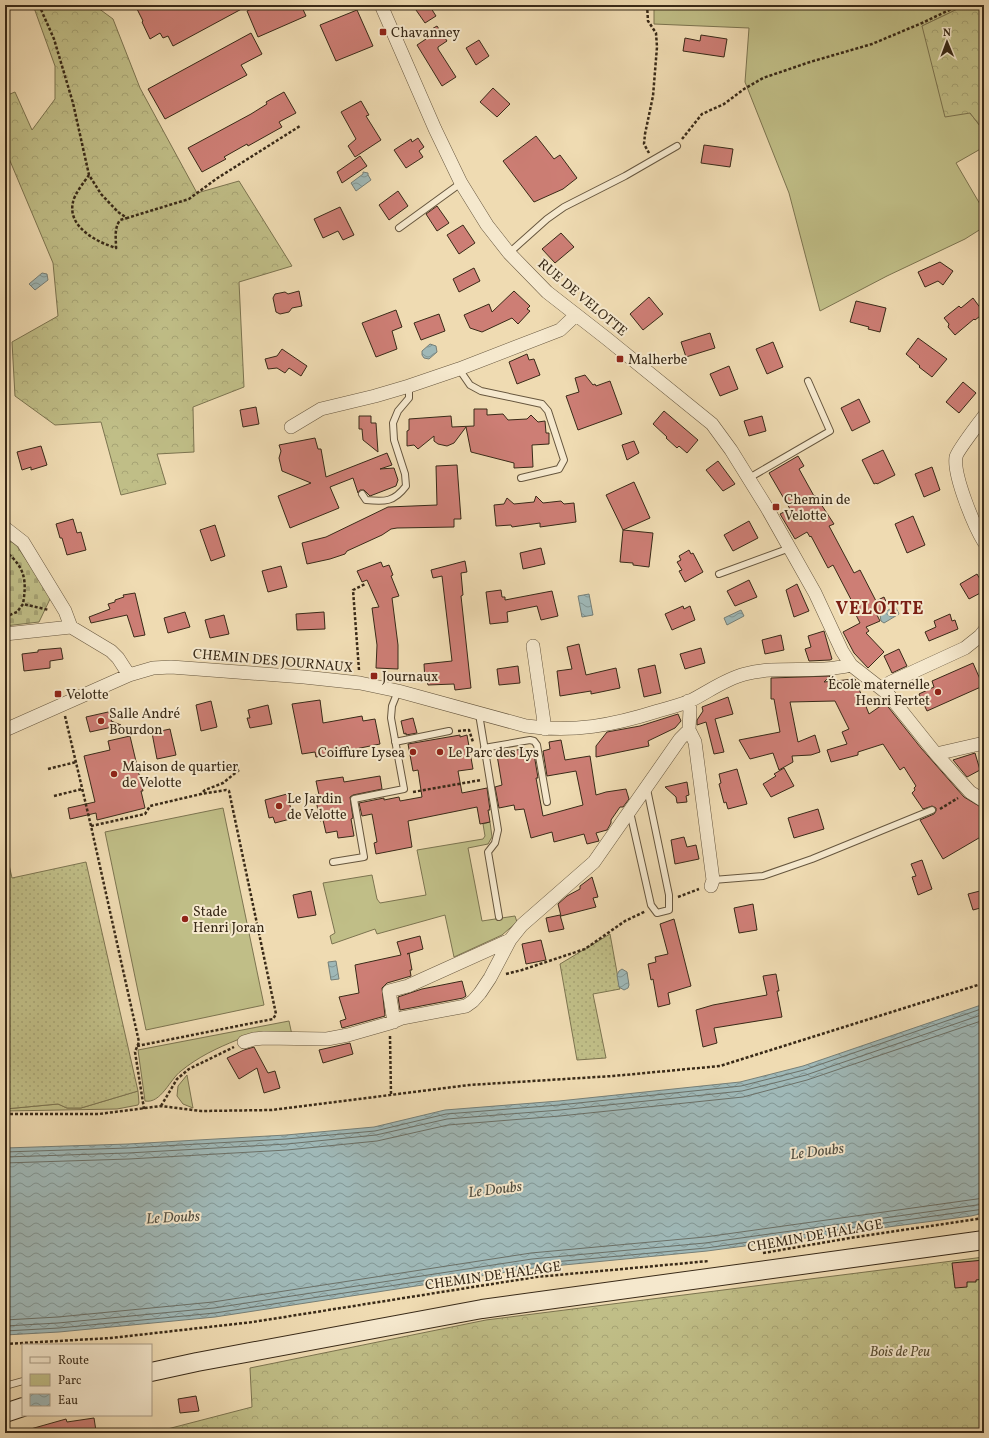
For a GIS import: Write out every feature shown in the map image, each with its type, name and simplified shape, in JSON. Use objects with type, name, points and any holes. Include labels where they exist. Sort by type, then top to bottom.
[{"type":"main road","points":[[152,1372],[482,1309],[984,1240]]},
{"type":"main road","points":[[5,1413],[22,1407]]},
{"type":"street","name":"RUE DE VELOTTE","points":[[381,5],[435,129],[461,183],[487,225],[508,253],[547,292],[712,424],[749,478],[790,548],[815,593],[842,651],[851,665]]},
{"type":"street","points":[[291,427],[321,409],[375,396],[408,386],[459,369],[560,330],[576,315]]},
{"type":"street","points":[[984,416],[956,456],[957,474],[976,530],[984,542]]},
{"type":"street","points":[[5,528],[23,542],[65,611],[71,627]]},
{"type":"street","points":[[5,634],[71,627],[111,651],[118,658],[129,675]]},
{"type":"street","points":[[882,688],[965,648],[984,631]]},
{"type":"street","points":[[533,646],[545,729]]},
{"type":"street","points":[[851,665],[888,694],[936,754],[970,792],[984,801]]},
{"type":"street","name":"CHEMIN DES JOURNAUX","points":[[5,730],[129,675],[153,668],[171,667],[304,677],[360,683],[526,726],[545,729],[571,729],[626,721],[688,701],[744,674],[766,670],[832,668],[851,665]]},
{"type":"street","points":[[688,701],[690,709],[689,730],[696,742],[712,883]]},
{"type":"street","points":[[244,1042],[264,1038],[327,1039],[348,1035],[402,1018],[466,1006],[473,1001],[490,978],[510,940],[522,925],[594,862],[680,739],[689,730]]},
{"type":"street","points":[[936,754],[984,743]]},
{"type":"street","points":[[392,1022],[389,991],[408,986],[510,940]]},
{"type":"lane","points":[[508,253],[547,219],[564,207],[677,146]]},
{"type":"lane","points":[[399,228],[461,183]]},
{"type":"lane","points":[[459,369],[470,386],[481,391],[542,404],[548,411],[564,460],[560,470],[521,478]]},
{"type":"lane","points":[[749,478],[830,431],[808,381]]},
{"type":"lane","points":[[362,494],[366,500],[392,499],[401,493],[406,486],[405,474],[394,440],[393,423],[398,411],[409,398],[408,386]]},
{"type":"lane","points":[[719,574],[790,548]]},
{"type":"lane","points":[[333,862],[364,857],[354,799],[404,789],[391,718],[392,706],[398,692]]},
{"type":"lane","points":[[479,714],[498,830],[498,837],[488,852],[499,917]]},
{"type":"lane","points":[[395,742],[449,731]]},
{"type":"lane","points":[[484,744],[530,740],[534,741],[537,745],[547,802]]},
{"type":"lane","points":[[629,811],[651,905],[657,913],[669,910],[669,895],[646,787]]},
{"type":"lane","points":[[712,883],[763,876],[812,859],[932,810]]},
{"type":"lane","points":[[5,1386],[22,1381]]},
{"type":"path","points":[[39,5],[54,39],[73,103],[89,175],[101,194],[118,212],[127,218]]},
{"type":"path","points":[[647,5],[648,21],[656,33],[658,47],[644,144],[652,160]]},
{"type":"path","points":[[677,146],[702,114],[724,104],[744,89],[763,78],[810,62],[872,44],[960,5]]},
{"type":"path","points":[[89,175],[73,202],[72,216],[78,226],[102,244],[116,248],[115,230],[120,220],[189,199],[216,179],[300,126]]},
{"type":"path","points":[[5,551],[18,566],[24,577],[25,589],[22,604],[17,612],[5,617]]},
{"type":"path","points":[[360,683],[353,590],[365,584]]},
{"type":"path","points":[[22,604],[45,608],[54,612]]},
{"type":"path","points":[[62,704],[139,1042],[134,1052],[144,1109]]},
{"type":"path","points":[[449,731],[470,730],[473,744],[484,744]]},
{"type":"path","points":[[48,769],[76,762]]},
{"type":"path","points":[[201,794],[205,790],[223,783],[239,770]]},
{"type":"path","points":[[404,789],[411,792],[489,778]]},
{"type":"path","points":[[54,796],[82,789]]},
{"type":"path","points":[[91,826],[145,814],[150,806],[201,794],[226,790],[229,791],[276,1014],[273,1019],[137,1046]]},
{"type":"path","points":[[932,810],[939,809],[970,792]]},
{"type":"path","points":[[669,901],[712,883]]},
{"type":"path","points":[[490,978],[522,970],[585,949],[625,921],[653,908]]},
{"type":"path","points":[[5,1114],[99,1114],[161,1106],[201,1111],[272,1110],[469,1085],[613,1076],[720,1066],[984,983]]},
{"type":"path","points":[[391,1095],[392,1022]]},
{"type":"path","points":[[161,1106],[177,1079],[188,1069],[244,1042]]},
{"type":"path","name":"CHEMIN DE HALAGE","points":[[763,1253],[856,1237],[984,1218]]},
{"type":"path","name":"CHEMIN DE HALAGE","points":[[5,1344],[111,1338],[253,1322],[536,1277],[710,1261]]},
{"type":"green space","points":[[33,5],[94,5],[113,19],[140,88],[197,193],[239,181],[292,266],[239,282],[244,387],[193,407],[194,452],[157,454],[166,484],[121,495],[101,422],[55,425],[15,396],[12,342],[58,316],[53,263],[5,149],[5,96],[15,92],[32,130],[55,99],[55,66]]},
{"type":"green space","points":[[654,5],[966,5],[922,26],[970,113],[984,131],[984,147],[956,163],[984,211],[984,227],[965,239],[887,276],[820,311],[789,193],[745,82],[749,28],[654,24]]},
{"type":"green space","points":[[966,5],[984,5],[984,131],[970,113],[945,117],[922,26]]},
{"type":"green space","points":[[5,537],[17,546],[51,597],[39,622],[5,626]]},
{"type":"green space","name":"Stade Henri Joran","points":[[223,808],[264,1005],[146,1030],[105,832]]},
{"type":"green space","points":[[490,822],[492,837],[488,844],[468,848],[482,921],[515,916],[517,922],[502,935],[454,957],[445,915],[377,934],[375,929],[332,944],[330,936],[335,933],[323,883],[372,875],[377,899],[380,903],[426,895],[417,850],[483,839],[485,836],[483,824]]},
{"type":"green space","points":[[5,847],[12,878],[86,862],[138,1091],[81,1108],[67,1108],[58,1104],[5,1109]]},
{"type":"green space","points":[[610,934],[620,989],[593,994],[606,1058],[577,1060],[560,964]]},
{"type":"green space","points":[[289,1021],[292,1035],[250,1035],[222,1046],[187,1066],[156,1099],[145,1101],[138,1050]]},
{"type":"green space","points":[[187,1075],[193,1108],[183,1104],[177,1096],[178,1086]]},
{"type":"green space","points":[[138,1091],[138,1105],[117,1109],[5,1111],[5,1109],[58,1104],[67,1108],[81,1108]]},
{"type":"green space","name":"Bois de Peu","points":[[984,1257],[984,1433],[152,1433],[252,1407],[250,1368],[486,1320]]},
{"type":"water","points":[[363,172],[368,173],[371,180],[356,191],[351,183],[363,174]]},
{"type":"water","points":[[42,273],[47,274],[48,280],[35,290],[29,284]]},
{"type":"water","points":[[430,344],[436,346],[437,352],[429,359],[424,358],[422,351]]},
{"type":"water","points":[[589,594],[593,615],[582,617],[578,596]]},
{"type":"water","points":[[895,606],[899,614],[884,623],[881,621],[880,615]]},
{"type":"water","points":[[741,610],[744,616],[727,625],[724,618]]},
{"type":"water","points":[[336,961],[339,979],[331,980],[328,962]]},
{"type":"water","points":[[622,969],[627,972],[629,985],[628,988],[624,990],[619,987],[617,975]]},
{"type":"water","name":"Le Doubs","points":[[984,1004],[984,1213],[971,1216],[707,1251],[533,1268],[215,1317],[59,1332],[5,1335],[5,1148],[128,1144],[286,1135],[374,1127],[445,1110],[559,1101],[740,1082],[803,1066]]},
{"type":"building","points":[[135,5],[249,5],[173,46],[168,36],[163,38],[160,33],[150,39]]},
{"type":"building","points":[[260,5],[301,5],[306,16],[258,37],[247,11]]},
{"type":"building","points":[[423,5],[429,5],[436,16],[425,23],[416,10]]},
{"type":"building","points":[[357,10],[373,46],[336,61],[320,25]]},
{"type":"building","points":[[437,26],[447,41],[438,47],[438,49],[456,77],[442,86],[417,45],[426,39],[423,34]]},
{"type":"building","points":[[251,33],[262,54],[241,65],[247,75],[165,119],[148,89]]},
{"type":"building","points":[[701,35],[727,39],[724,57],[683,51],[685,38],[700,41]]},
{"type":"building","points":[[479,40],[489,56],[476,65],[466,48]]},
{"type":"building","points":[[493,88],[510,104],[497,117],[480,102]]},
{"type":"building","points":[[284,92],[296,113],[279,122],[282,127],[248,146],[247,144],[224,157],[226,159],[202,172],[188,148],[251,114],[267,104],[266,102]]},
{"type":"building","points":[[361,101],[369,115],[366,116],[381,140],[355,157],[348,146],[356,139],[341,112]]},
{"type":"building","points":[[536,136],[554,159],[560,155],[577,178],[563,189],[534,202],[503,161]]},
{"type":"building","points":[[418,138],[424,147],[419,151],[423,157],[406,168],[394,150],[411,139],[412,142]]},
{"type":"building","points":[[704,145],[733,149],[730,167],[701,163]]},
{"type":"building","points":[[360,156],[367,166],[342,183],[337,172]]},
{"type":"building","points":[[398,191],[408,206],[389,220],[379,205]]},
{"type":"building","points":[[437,206],[449,223],[437,231],[426,214]]},
{"type":"building","points":[[340,207],[354,235],[343,240],[338,231],[323,238],[314,219]]},
{"type":"building","points":[[463,225],[475,243],[459,254],[447,235]]},
{"type":"building","points":[[561,233],[574,247],[555,263],[542,249]]},
{"type":"building","points":[[940,262],[953,271],[943,285],[938,281],[925,287],[918,272]]},
{"type":"building","points":[[474,268],[480,281],[459,292],[453,279]]},
{"type":"building","points":[[299,291],[302,306],[292,308],[289,312],[280,314],[276,312],[273,298],[275,294],[285,292],[288,294]]},
{"type":"building","points":[[514,291],[530,306],[527,309],[530,311],[518,324],[512,318],[482,332],[470,328],[464,315],[489,304],[492,312]]},
{"type":"building","points":[[649,297],[663,314],[643,330],[630,314]]},
{"type":"building","points":[[973,298],[984,313],[975,320],[974,319],[955,335],[948,327],[949,324],[944,318],[959,306],[961,308]]},
{"type":"building","points":[[856,301],[886,308],[880,332],[868,329],[869,327],[850,322]]},
{"type":"building","points":[[396,310],[402,327],[392,331],[397,349],[376,357],[362,323]]},
{"type":"building","points":[[439,314],[445,331],[421,340],[414,323]]},
{"type":"building","points":[[710,333],[715,348],[686,357],[681,342]]},
{"type":"building","points":[[918,338],[947,359],[932,377],[906,354]]},
{"type":"building","points":[[773,342],[783,367],[767,374],[756,349]]},
{"type":"building","points":[[282,349],[307,366],[301,376],[289,368],[285,373],[277,368],[268,369],[265,359],[277,356]]},
{"type":"building","points":[[527,354],[529,360],[534,359],[540,375],[517,384],[509,362]]},
{"type":"building","points":[[729,366],[738,389],[720,396],[710,374]]},
{"type":"building","points":[[585,375],[593,385],[595,384],[596,386],[610,381],[622,414],[578,430],[566,396],[579,392],[575,378]]},
{"type":"building","points":[[963,382],[976,393],[959,413],[946,402]]},
{"type":"building","points":[[859,399],[870,422],[852,431],[841,408]]},
{"type":"building","points":[[256,407],[259,424],[243,427],[240,410]]},
{"type":"building","points":[[474,409],[487,409],[487,415],[503,414],[508,420],[527,419],[531,415],[538,422],[545,421],[546,433],[549,433],[549,444],[532,445],[533,467],[514,468],[514,463],[471,452],[466,427],[454,443],[447,446],[438,444],[434,441],[434,436],[418,449],[414,445],[407,446],[409,419],[451,416],[452,427],[474,426]]},
{"type":"building","points":[[664,411],[698,440],[687,453],[679,446],[677,448],[653,424]]},
{"type":"building","points":[[359,416],[371,416],[371,423],[376,423],[378,452],[363,440],[362,429],[359,429]]},
{"type":"building","points":[[762,416],[766,431],[749,436],[744,421]]},
{"type":"building","points":[[315,438],[318,449],[321,449],[326,477],[387,453],[392,465],[380,469],[394,468],[398,480],[396,486],[370,496],[364,490],[360,490],[358,493],[353,478],[330,487],[339,508],[290,528],[278,496],[311,483],[282,471],[279,458],[281,451],[279,445]]},
{"type":"building","points":[[634,441],[639,453],[627,460],[622,445]]},
{"type":"building","points":[[41,446],[47,465],[31,470],[31,467],[22,470],[17,452]]},
{"type":"building","points":[[883,450],[895,475],[874,484],[862,460]]},
{"type":"building","points":[[798,456],[804,466],[799,469],[814,496],[815,495],[834,524],[829,526],[854,573],[860,570],[876,601],[884,597],[888,606],[876,613],[880,621],[866,627],[869,631],[866,633],[884,652],[868,668],[854,653],[843,632],[860,623],[855,613],[857,611],[833,565],[828,568],[811,536],[810,537],[807,532],[795,539],[780,514],[790,509],[769,473]]},
{"type":"building","points":[[718,461],[735,484],[723,491],[706,470]]},
{"type":"building","points":[[457,465],[461,519],[454,519],[454,527],[391,529],[382,535],[347,551],[345,554],[307,564],[302,543],[326,537],[388,507],[437,505],[436,466]]},
{"type":"building","points":[[932,467],[940,490],[924,497],[915,474]]},
{"type":"building","points":[[634,482],[650,518],[623,530],[606,495]]},
{"type":"building","points":[[536,496],[543,503],[561,501],[564,504],[574,503],[576,522],[540,527],[540,523],[512,527],[511,525],[496,526],[494,505],[504,504],[507,498],[514,504],[534,502]]},
{"type":"building","points":[[913,516],[925,545],[907,553],[895,524]]},
{"type":"building","points":[[73,519],[77,533],[81,532],[86,550],[67,555],[56,524]]},
{"type":"building","points":[[749,521],[758,538],[733,551],[724,535]]},
{"type":"building","points":[[215,525],[225,556],[211,561],[200,530]]},
{"type":"building","points":[[623,530],[653,533],[649,567],[633,565],[633,563],[620,562]]},
{"type":"building","points":[[541,548],[545,564],[523,569],[520,553]]},
{"type":"building","points":[[689,550],[691,554],[693,553],[703,572],[685,582],[679,571],[682,570],[677,562],[681,560],[679,556]]},
{"type":"building","points":[[465,561],[467,572],[461,573],[463,595],[461,596],[471,688],[455,690],[454,684],[428,685],[427,680],[425,681],[424,664],[452,661],[442,576],[433,578],[431,570]]},
{"type":"building","points":[[381,562],[383,567],[389,565],[393,575],[391,576],[399,596],[392,598],[398,645],[398,669],[376,668],[377,645],[372,608],[379,607],[367,580],[362,582],[357,571]]},
{"type":"building","points":[[281,566],[287,587],[268,592],[262,571]]},
{"type":"building","points":[[977,574],[984,586],[984,591],[969,599],[960,584]]},
{"type":"building","points":[[749,580],[757,597],[735,606],[727,591]]},
{"type":"building","points":[[797,584],[809,611],[794,617],[786,590]]},
{"type":"building","points":[[501,590],[502,597],[505,597],[505,600],[552,591],[558,616],[541,620],[537,606],[507,612],[508,622],[490,624],[486,592]]},
{"type":"building","points":[[135,593],[145,635],[134,637],[127,615],[91,623],[89,617],[110,609],[108,604],[124,597],[123,595]]},
{"type":"building","points":[[683,606],[684,609],[690,606],[695,620],[672,630],[665,614]]},
{"type":"building","points":[[185,612],[190,627],[168,633],[164,618]]},
{"type":"building","points":[[324,612],[325,629],[297,630],[296,614]]},
{"type":"building","points":[[950,614],[952,621],[955,620],[958,629],[929,641],[925,632],[936,627],[934,621]]},
{"type":"building","points":[[224,615],[229,634],[210,638],[205,620]]},
{"type":"building","points":[[824,631],[832,659],[809,661],[805,649],[811,647],[808,636]]},
{"type":"building","points":[[781,635],[784,650],[765,654],[762,640]]},
{"type":"building","points":[[579,644],[586,675],[616,668],[620,688],[591,694],[591,691],[560,696],[557,671],[572,669],[567,647]]},
{"type":"building","points":[[61,648],[63,659],[50,661],[50,668],[24,671],[22,654],[38,652],[38,650]]},
{"type":"building","points":[[701,648],[705,663],[685,669],[680,654]]},
{"type":"building","points":[[899,649],[907,666],[892,673],[884,656]]},
{"type":"building","points":[[973,663],[983,686],[927,711],[919,694],[934,687],[932,681]]},
{"type":"building","points":[[655,665],[661,693],[644,697],[638,669]]},
{"type":"building","points":[[518,666],[520,683],[499,685],[497,669]]},
{"type":"building","points":[[830,676],[824,682],[855,679],[869,714],[885,703],[921,748],[964,797],[984,809],[984,835],[943,859],[920,820],[934,814],[936,808],[932,806],[923,809],[912,793],[916,786],[904,767],[900,770],[883,744],[858,752],[858,755],[831,762],[827,750],[847,744],[842,732],[849,729],[835,701],[790,702],[798,742],[815,735],[820,752],[811,755],[792,756],[793,762],[779,770],[773,753],[750,759],[739,740],[780,732],[774,699],[771,699],[771,678]]},
{"type":"building","points":[[728,697],[733,714],[715,719],[724,752],[714,754],[706,722],[697,725],[697,720],[703,711],[702,707]]},
{"type":"building","points":[[320,700],[323,723],[362,716],[363,721],[375,719],[380,744],[316,757],[315,752],[302,754],[292,704]]},
{"type":"building","points":[[211,701],[217,727],[201,731],[196,705]]},
{"type":"building","points":[[268,705],[272,724],[250,728],[247,718],[250,718],[248,710]]},
{"type":"building","name":"Salle André Bourdon","points":[[117,710],[111,721],[121,725],[90,732],[86,717]]},
{"type":"building","points":[[678,714],[681,721],[675,728],[648,741],[649,746],[596,757],[596,746],[607,732],[640,726]]},
{"type":"building","points":[[413,718],[417,733],[406,735],[406,733],[404,734],[401,721]]},
{"type":"building","points":[[170,729],[176,755],[157,759],[152,733]]},
{"type":"building","points":[[460,735],[460,737],[467,735],[473,769],[458,771],[462,793],[487,788],[490,822],[480,824],[477,807],[408,821],[412,847],[376,854],[374,843],[377,842],[372,814],[362,816],[359,803],[384,798],[384,800],[399,797],[400,801],[422,797],[418,770],[413,771],[408,744]]},
{"type":"building","name":"Maison de quartier de Velotte","points":[[130,736],[143,791],[141,791],[145,808],[97,820],[96,813],[70,819],[68,808],[95,802],[84,756],[110,750],[108,741]]},
{"type":"building","points":[[561,740],[565,760],[590,756],[596,795],[626,789],[629,799],[623,807],[620,807],[611,820],[607,830],[596,833],[599,841],[587,844],[584,834],[554,842],[552,832],[531,838],[524,809],[515,810],[514,805],[499,808],[495,787],[502,785],[497,755],[525,748],[529,749],[530,755],[534,754],[538,778],[536,778],[543,816],[583,805],[576,771],[547,776],[543,751],[550,749],[549,742]]},
{"type":"building","points":[[975,753],[980,770],[967,777],[953,760]]},
{"type":"building","points":[[784,768],[794,786],[771,797],[763,784],[776,776],[774,774]]},
{"type":"building","points":[[737,769],[747,804],[728,809],[726,802],[724,803],[719,784],[721,783],[719,774]]},
{"type":"building","points":[[380,776],[382,789],[353,795],[350,797],[353,818],[351,819],[354,836],[338,838],[337,831],[326,833],[323,820],[320,821],[315,795],[319,795],[316,781],[343,777],[344,782]]},
{"type":"building","points":[[687,782],[689,795],[686,796],[687,802],[677,803],[676,797],[665,787]]},
{"type":"building","points":[[287,794],[292,813],[288,814],[290,819],[275,823],[273,817],[269,818],[265,800]]},
{"type":"building","points":[[818,809],[824,829],[794,838],[788,818]]},
{"type":"building","points":[[684,837],[687,847],[696,845],[699,859],[675,864],[671,840]]},
{"type":"building","points":[[922,860],[932,889],[918,895],[912,877],[916,876],[911,864]]},
{"type":"building","points":[[592,877],[598,897],[593,898],[596,907],[561,916],[558,904],[567,896],[580,889],[580,886]]},
{"type":"building","points":[[984,890],[984,907],[973,910],[968,894]]},
{"type":"building","points":[[311,891],[316,915],[298,918],[293,895]]},
{"type":"building","points":[[753,904],[757,930],[739,933],[734,908]]},
{"type":"building","points":[[560,915],[564,929],[549,932],[546,918]]},
{"type":"building","points":[[674,919],[691,986],[668,993],[670,1004],[658,1007],[653,979],[651,980],[648,964],[656,962],[655,957],[668,954],[660,924]]},
{"type":"building","points":[[420,936],[423,949],[409,953],[412,970],[410,970],[411,976],[387,983],[382,988],[385,1016],[342,1028],[340,1021],[346,1019],[339,997],[359,993],[355,965],[401,955],[397,942]]},
{"type":"building","points":[[541,940],[546,960],[526,964],[522,944]]},
{"type":"building","points":[[776,974],[779,991],[777,991],[782,1017],[714,1028],[717,1043],[703,1047],[696,1010],[713,1005],[767,995],[763,976]]},
{"type":"building","points":[[462,981],[466,996],[463,998],[400,1010],[398,997],[422,989]]},
{"type":"building","points":[[350,1043],[353,1054],[323,1063],[319,1050]]},
{"type":"building","points":[[254,1047],[268,1073],[275,1071],[280,1088],[264,1093],[257,1068],[239,1079],[227,1058]]},
{"type":"building","points":[[984,1260],[984,1279],[976,1280],[976,1282],[967,1282],[967,1287],[955,1288],[952,1263]]},
{"type":"building","points":[[196,1396],[199,1411],[180,1413],[178,1399]]},
{"type":"building","points":[[94,1418],[96,1431],[85,1433],[27,1433],[27,1430],[66,1419],[67,1422]]},
{"type":"place","name":"Chavanney","points":[[383,32]]},
{"type":"place","name":"Malherbe","points":[[620,359]]},
{"type":"place","name":"Chemin de Velotte","points":[[776,507]]},
{"type":"place","name":"Journaux","points":[[374,676]]},
{"type":"place","name":"École maternelle Henri Fertet","points":[[938,692]]},
{"type":"place","name":"Velotte","points":[[58,694]]},
{"type":"place","name":"Salle André Bourdon","points":[[101,721]]},
{"type":"place","name":"Coiffure Lysea","points":[[413,752]]},
{"type":"place","name":"Le Parc des Lys","points":[[440,752]]},
{"type":"place","name":"Maison de quartier de Velotte","points":[[114,774]]},
{"type":"place","name":"Le Jardin de Velotte","points":[[279,806]]},
{"type":"place","name":"Stade Henri Joran","points":[[185,919]]},
{"type":"district","name":"VELOTTE","points":[[880,608]]}]
